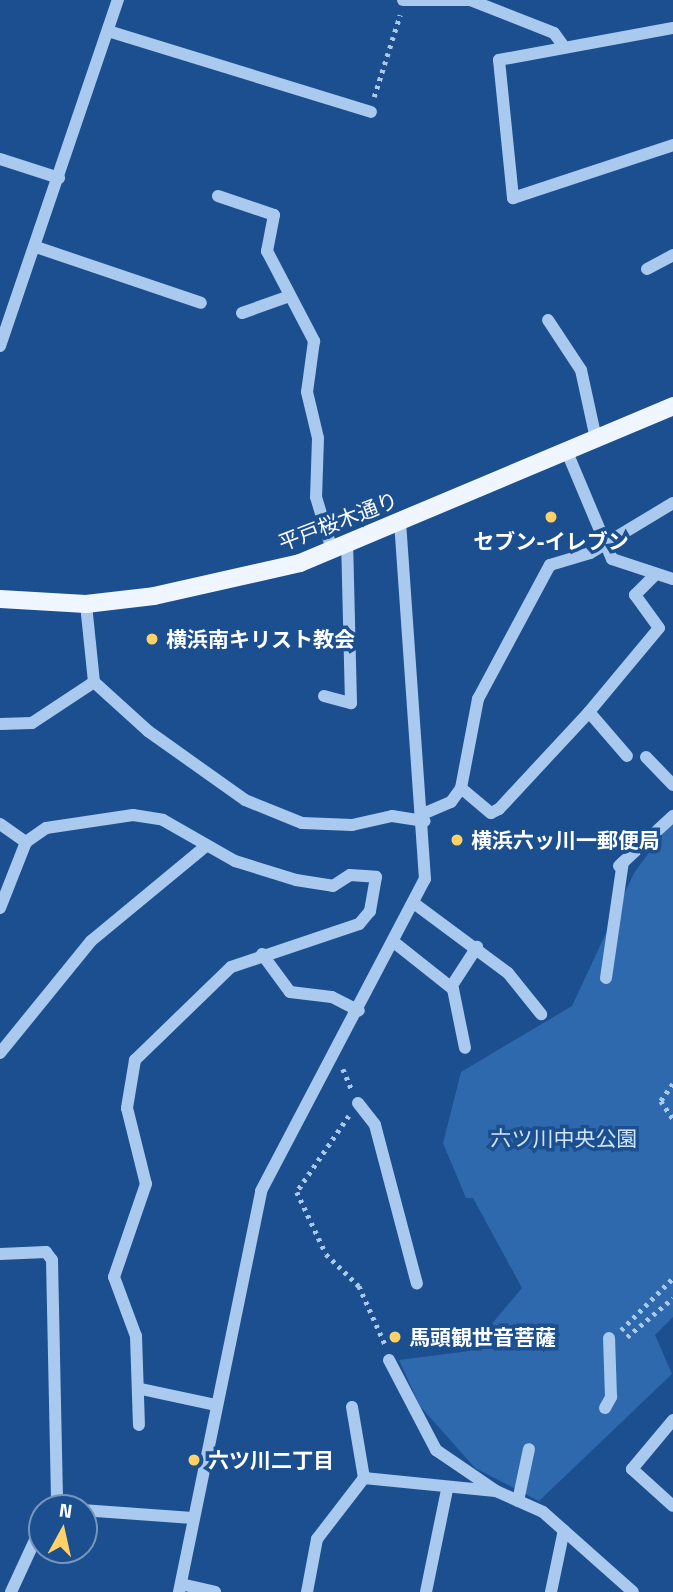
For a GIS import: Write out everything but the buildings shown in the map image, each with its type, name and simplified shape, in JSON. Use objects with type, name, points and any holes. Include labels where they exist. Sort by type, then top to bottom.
[{"type":"main road","name":"平戸桜木通り","points":[[0,599],[86,604],[233,581],[340,547],[673,406]]},
{"type":"street","points":[[0,346],[36,247],[118,0]]},
{"type":"street","points":[[402,5],[470,0],[554,33],[562,44]]},
{"type":"street","points":[[673,28],[562,44],[499,60],[513,198],[673,145]]},
{"type":"street","points":[[108,31],[371,112]]},
{"type":"street","points":[[0,159],[59,178]]},
{"type":"street","points":[[218,196],[274,215],[267,251],[287,297],[314,341],[307,392],[318,439],[316,498],[340,547],[351,703],[324,696]]},
{"type":"street","points":[[36,247],[201,303]]},
{"type":"street","points":[[646,268],[673,255]]},
{"type":"street","points":[[242,313],[287,297]]},
{"type":"street","points":[[548,320],[582,370],[596,439]]},
{"type":"street","points":[[567,452],[603,545],[612,559],[673,579]]},
{"type":"street","points":[[86,604],[94,682],[148,731],[245,800],[302,823],[352,825],[392,816],[425,817],[451,802],[461,788],[478,699],[509,632],[550,565],[603,545],[673,503]]},
{"type":"street","points":[[215,1592],[180,1588],[261,1191],[276,1153],[359,1011],[415,904],[428,856],[400,521]]},
{"type":"street","points":[[461,788],[491,813],[499,810],[589,712],[659,628],[635,595],[656,574]]},
{"type":"street","points":[[0,724],[32,723],[94,682]]},
{"type":"street","points":[[589,712],[628,756]]},
{"type":"street","points":[[646,757],[673,785]]},
{"type":"street","points":[[0,908],[26,842],[46,828],[133,815],[163,820],[206,846],[252,868],[333,886],[350,875],[376,877],[370,911],[347,932],[261,954],[231,967],[135,1060],[127,1108],[146,1184],[114,1277],[136,1336],[141,1389],[139,1425]]},
{"type":"street","points":[[606,978],[621,864],[673,816]]},
{"type":"street","points":[[0,824],[26,842]]},
{"type":"street","points":[[0,1053],[91,941],[206,846]]},
{"type":"street","points":[[415,904],[477,947],[541,1014]]},
{"type":"street","points":[[395,943],[451,987],[465,1048]]},
{"type":"street","points":[[451,987],[477,947]]},
{"type":"street","points":[[261,954],[290,992],[332,997],[359,1011]]},
{"type":"street","points":[[358,1103],[375,1125],[418,1284]]},
{"type":"street","points":[[0,1254],[46,1252],[52,1260],[55,1494]]},
{"type":"street","points":[[605,1408],[611,1387],[607,1353],[609,1338]]},
{"type":"street","points":[[389,1360],[436,1450],[496,1491],[518,1501],[564,1530],[633,1592]]},
{"type":"street","points":[[141,1389],[216,1405]]},
{"type":"street","points":[[307,1592],[317,1539],[364,1478],[352,1408]]},
{"type":"street","points":[[673,1420],[632,1469],[673,1506]]},
{"type":"street","points":[[518,1501],[530,1449]]},
{"type":"street","points":[[364,1478],[447,1490],[496,1491]]},
{"type":"street","points":[[426,1592],[447,1490]]},
{"type":"street","points":[[98,1510],[193,1518]]},
{"type":"street","points":[[551,1592],[564,1530]]},
{"type":"street","points":[[11,1592],[28,1555]]},
{"type":"path","points":[[374,95],[402,5]]},
{"type":"path","points":[[335,1052],[358,1103],[298,1192],[326,1254],[359,1286],[383,1331],[389,1360]]},
{"type":"path","points":[[673,1084],[661,1101],[673,1119]]},
{"type":"path","points":[[609,1338],[673,1278]]},
{"type":"path","points":[[607,1353],[673,1298]]},
{"type":"green space","name":"六ツ川中央公園","points":[[673,820],[673,1317],[655,1335],[672,1374],[539,1501],[475,1468],[420,1406],[399,1360],[469,1351],[522,1288],[473,1198],[466,1198],[443,1143],[461,1072],[572,1006],[634,873]]},
{"type":"place","name":"セブン-イレブン","points":[[551,517]]},
{"type":"place","name":"横浜南キリスト教会","points":[[152,639]]},
{"type":"place","name":"横浜六ッ川一郵便局","points":[[457,840]]},
{"type":"place","name":"馬頭観世音菩薩","points":[[395,1337]]},
{"type":"place","name":"六ツ川二丁目","points":[[194,1460]]}]
